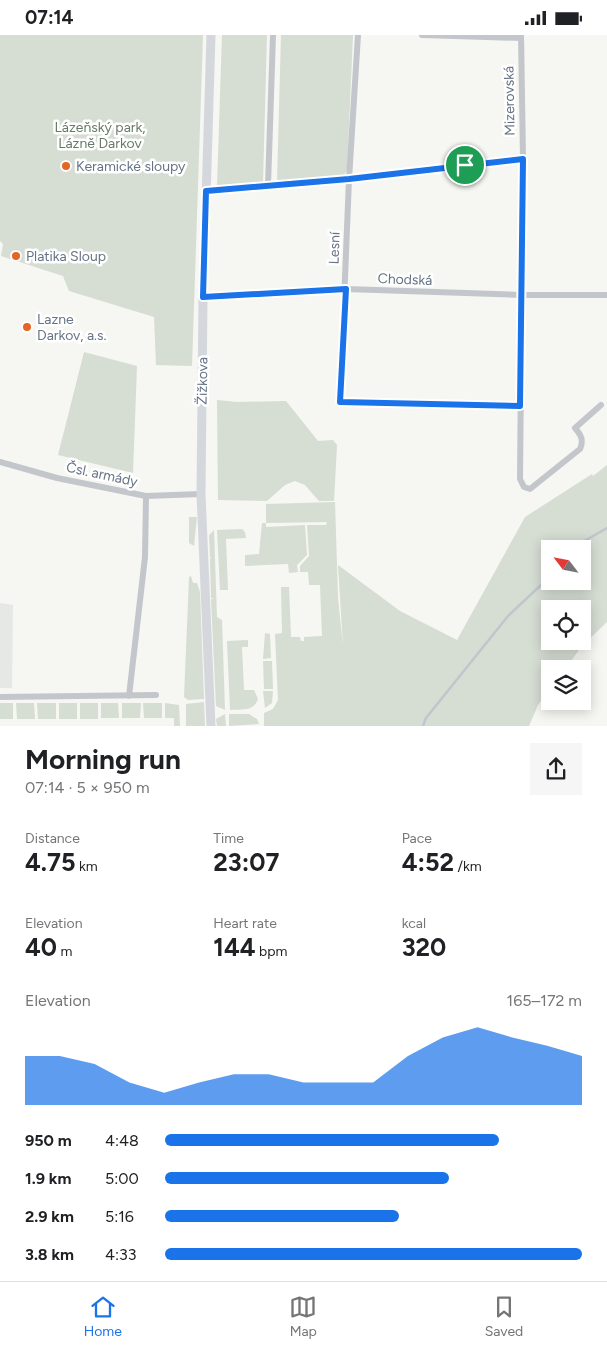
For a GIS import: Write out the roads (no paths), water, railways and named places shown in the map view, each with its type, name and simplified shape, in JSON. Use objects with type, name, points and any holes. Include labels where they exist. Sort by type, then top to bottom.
[{"type":"street","name":"Žižkova","points":[[210,35],[203,297],[201,494],[211,726]]},
{"type":"street","points":[[268,186],[273,35]]},
{"type":"street","name":"Lesní","points":[[358,35],[349,179],[340,402],[520,406]]},
{"type":"street","points":[[422,35],[521,37]]},
{"type":"street","name":"Mizerovská","points":[[521,37],[523,159],[520,479],[524,487],[530,489],[580,449],[583,443],[581,435],[575,427],[601,405]]},
{"type":"street","points":[[206,191],[349,179],[523,159]]},
{"type":"street","name":"Chodská","points":[[203,297],[346,289],[521,295],[607,295]]},
{"type":"street","name":"Čsl. armády","points":[[0,462],[58,478],[146,496],[201,494]]},
{"type":"street","points":[[130,696],[145,557],[146,496]]},
{"type":"street","points":[[0,697],[156,695]]},
{"type":"waterway","points":[[586,540],[607,528]]},
{"type":"waterway","points":[[423,726],[426,718],[508,616],[541,585]]},
{"type":"place","name":"Keramické sloupy","points":[[66,166]]},
{"type":"place","name":"Platika Sloup","points":[[16,256]]},
{"type":"place","name":"Lazne Darkov, a.s.","points":[[27,327]]},
{"type":"park label","name":"Lázeňský park, Lázně Darkov","points":[[100,135]]}]
